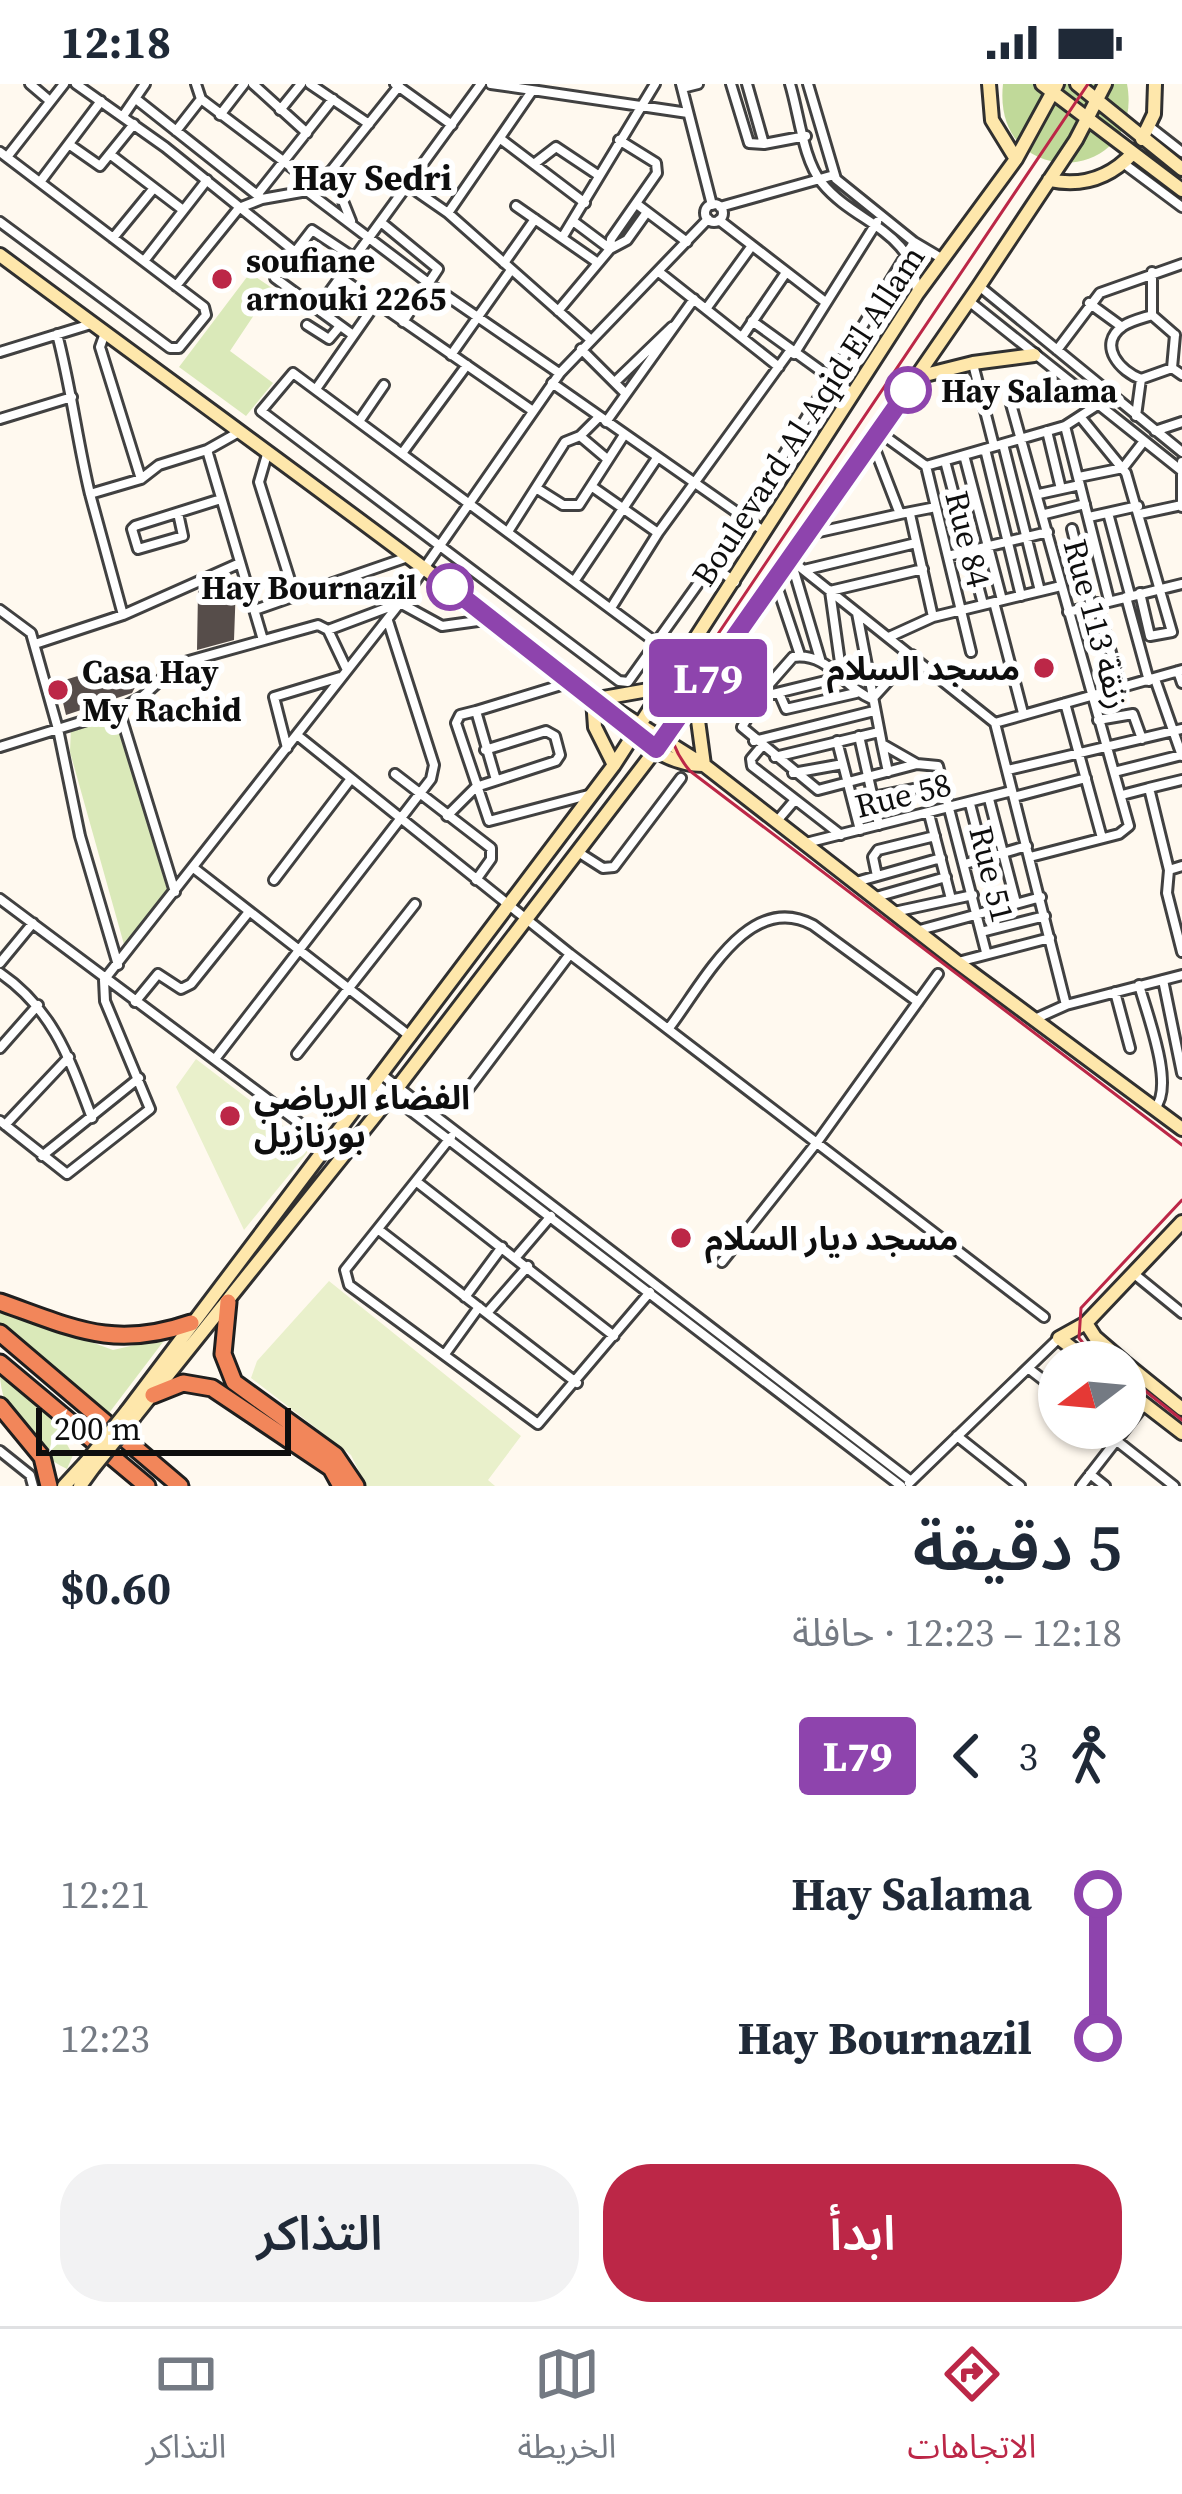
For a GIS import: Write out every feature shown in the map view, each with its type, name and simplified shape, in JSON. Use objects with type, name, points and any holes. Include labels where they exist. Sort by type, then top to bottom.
[{"type":"highway","points":[[0,1302],[67,1326],[117,1336],[154,1336],[191,1323]]},
{"type":"highway","points":[[228,1302],[223,1354],[234,1382],[335,1455],[356,1486]]},
{"type":"highway","points":[[0,1334],[180,1486]]},
{"type":"highway","points":[[0,1364],[147,1486]]},
{"type":"highway","points":[[152,1395],[183,1383],[212,1388],[331,1468],[341,1486]]},
{"type":"highway","points":[[0,1406],[42,1457],[49,1486]]},
{"type":"main road","points":[[989,84],[992,120],[1016,160]]},
{"type":"main road","points":[[1077,84],[1146,133],[1182,169]]},
{"type":"main road","name":"Boulevard Al Aqid El Allam","points":[[131,1413],[152,1395],[228,1302],[694,698],[969,301],[1106,84]]},
{"type":"main road","points":[[1146,133],[1155,84]]},
{"type":"main road","points":[[1051,87],[1128,158],[1182,190]]},
{"type":"main road","name":"Boulevard Al Aqid El Allam","points":[[131,1413],[191,1323],[614,765],[916,294],[1016,160],[1051,87]]},
{"type":"main road","points":[[1049,179],[1094,179],[1128,158]]},
{"type":"main road","points":[[0,255],[410,556],[593,698],[660,744],[704,765],[916,931],[1182,1129]]},
{"type":"main road","points":[[916,378],[973,363],[1034,355]]},
{"type":"main road","points":[[593,698],[631,696],[667,686]]},
{"type":"main road","points":[[593,698],[595,727],[614,765]]},
{"type":"main road","points":[[694,698],[704,765]]},
{"type":"main road","points":[[1063,1341],[1059,1338],[1086,1323],[1182,1222]]},
{"type":"main road","points":[[1086,1323],[1104,1341]]},
{"type":"main road","points":[[1146,1379],[1182,1409]]},
{"type":"main road","points":[[1146,1405],[1182,1433]]},
{"type":"main road","points":[[64,1486],[90,1464],[131,1413]]},
{"type":"main road","points":[[80,1486],[90,1464]]},
{"type":"street","points":[[30,84],[50,101]]},
{"type":"street","points":[[0,222],[175,350],[207,311],[3,154],[64,84]]},
{"type":"street","points":[[123,116],[145,84]]},
{"type":"street","points":[[196,84],[201,99],[351,223],[431,285],[560,373]]},
{"type":"street","points":[[220,115],[244,84]]},
{"type":"street","points":[[254,84],[308,133]]},
{"type":"street","points":[[280,110],[305,84],[369,124]]},
{"type":"street","points":[[317,309],[481,84]]},
{"type":"street","points":[[490,84],[688,113]]},
{"type":"street","points":[[562,238],[655,84]]},
{"type":"street","points":[[698,84],[681,86],[719,220]]},
{"type":"street","points":[[731,84],[749,143],[806,136]]},
{"type":"street","points":[[747,84],[764,144]]},
{"type":"street","points":[[790,84],[820,181],[941,258]]},
{"type":"street","points":[[808,84],[833,175],[907,252],[916,294]]},
{"type":"street","points":[[176,286],[239,208],[260,197],[311,188],[331,171],[397,85],[452,125]]},
{"type":"street","points":[[83,86],[294,250]]},
{"type":"street","points":[[448,213],[532,91]]},
{"type":"street","points":[[136,99],[260,197]]},
{"type":"street","points":[[176,131],[201,99]]},
{"type":"street","points":[[260,197],[334,99]]},
{"type":"street","points":[[40,182],[101,101]]},
{"type":"street","points":[[70,146],[97,166],[134,124]]},
{"type":"street","points":[[1146,133],[1182,152]]},
{"type":"street","points":[[502,140],[585,203]]},
{"type":"street","points":[[558,311],[610,249],[614,234],[638,205],[658,168],[620,140]]},
{"type":"street","points":[[534,164],[556,147],[598,175]]},
{"type":"street","points":[[111,155],[183,210]]},
{"type":"street","points":[[1128,158],[1182,207]]},
{"type":"street","points":[[331,171],[351,223]]},
{"type":"street","points":[[708,219],[705,211],[716,206],[833,175]]},
{"type":"street","points":[[144,261],[206,179]]},
{"type":"street","points":[[409,186],[448,213],[590,339]]},
{"type":"street","points":[[113,238],[154,188]]},
{"type":"street","points":[[638,205],[687,242]]},
{"type":"street","points":[[516,206],[598,263]]},
{"type":"street","points":[[610,249],[624,244],[647,212]]},
{"type":"street","points":[[452,355],[535,219]]},
{"type":"street","points":[[708,219],[719,220],[824,301]]},
{"type":"street","points":[[68,1057],[2,1123],[61,1173],[74,1172],[150,1109],[105,1000],[104,980],[400,603],[474,503],[552,383],[708,219]]},
{"type":"street","points":[[611,608],[658,533],[792,352],[879,220]]},
{"type":"street","points":[[573,221],[610,249]]},
{"type":"street","points":[[382,223],[434,262],[438,274],[403,322]]},
{"type":"street","points":[[353,335],[275,278],[312,230],[356,259]]},
{"type":"street","points":[[658,644],[316,389],[289,374],[260,414],[620,681],[633,679],[658,644],[745,518],[914,242]]},
{"type":"street","points":[[706,309],[751,247]]},
{"type":"street","points":[[1057,350],[1100,293],[1182,264]]},
{"type":"street","points":[[659,272],[779,367]]},
{"type":"street","points":[[1151,315],[1152,272]]},
{"type":"street","points":[[742,337],[785,273]]},
{"type":"street","points":[[341,278],[533,411]]},
{"type":"street","points":[[979,286],[1182,452]]},
{"type":"street","points":[[509,530],[565,442],[603,420],[694,299]]},
{"type":"street","points":[[969,301],[1181,467],[1182,506],[1089,518]]},
{"type":"street","points":[[316,389],[376,303]]},
{"type":"street","points":[[1089,303],[1122,327]]},
{"type":"street","points":[[1151,315],[1122,327],[1113,340],[1114,358],[1122,370],[1142,380],[1172,368]]},
{"type":"street","points":[[1151,315],[1178,334],[1172,368]]},
{"type":"street","points":[[752,321],[853,394]]},
{"type":"street","points":[[0,352],[92,324]]},
{"type":"street","points":[[615,382],[679,324]]},
{"type":"street","points":[[307,325],[328,339],[340,326]]},
{"type":"street","points":[[105,333],[100,347],[141,479]]},
{"type":"street","points":[[56,334],[72,397],[73,423],[123,615]]},
{"type":"street","points":[[581,349],[626,394]]},
{"type":"street","points":[[973,363],[1040,591]]},
{"type":"street","points":[[403,452],[467,365]]},
{"type":"street","points":[[1172,368],[1182,375]]},
{"type":"street","points":[[1136,416],[1142,380]]},
{"type":"street","points":[[552,383],[766,532]]},
{"type":"street","points":[[360,421],[384,385]]},
{"type":"street","points":[[0,419],[72,397]]},
{"type":"street","name":"Rue 113 زنقة","points":[[1012,404],[1128,820],[1123,832],[1102,838]]},
{"type":"street","points":[[926,466],[1065,426],[1099,404]]},
{"type":"street","points":[[1082,418],[1123,468],[1172,632],[1150,636],[1145,615],[1132,595],[1108,513]]},
{"type":"street","points":[[1154,431],[1182,422]]},
{"type":"street","points":[[1065,426],[1109,600]]},
{"type":"street","points":[[90,494],[141,479],[159,465],[207,450],[241,431]]},
{"type":"street","points":[[1047,431],[1061,489]]},
{"type":"street","points":[[536,488],[573,507],[594,488],[624,435]]},
{"type":"street","points":[[580,436],[607,458]]},
{"type":"street","points":[[876,438],[916,542],[933,617]]},
{"type":"street","name":"Rue 84","points":[[876,438],[926,466],[970,652]]},
{"type":"street","points":[[1039,494],[1123,468],[1144,441]]},
{"type":"street","points":[[994,446],[1021,596]]},
{"type":"street","points":[[207,450],[263,640]]},
{"type":"street","points":[[268,451],[260,482],[296,596]]},
{"type":"street","points":[[964,454],[990,546],[993,602]]},
{"type":"street","points":[[575,580],[657,458]]},
{"type":"street","points":[[945,460],[970,551],[993,602],[1023,713]]},
{"type":"street","points":[[594,488],[658,533]]},
{"type":"street","points":[[178,513],[183,536],[138,549],[134,527],[221,499]]},
{"type":"street","points":[[1045,514],[1085,504]]},
{"type":"street","points":[[810,533],[936,507]]},
{"type":"street","points":[[1072,529],[1121,688]]},
{"type":"street","points":[[948,556],[1048,532]]},
{"type":"street","points":[[804,570],[916,542]]},
{"type":"street","points":[[255,610],[410,556]]},
{"type":"street","points":[[791,560],[995,723],[1066,1005]]},
{"type":"street","points":[[791,560],[820,659]]},
{"type":"street","points":[[34,644],[123,615],[240,563]]},
{"type":"street","points":[[712,566],[734,582]]},
{"type":"street","points":[[830,591],[923,569]]},
{"type":"street","points":[[776,582],[800,655]]},
{"type":"street","points":[[1068,612],[1182,584]]},
{"type":"street","points":[[889,637],[933,617],[1061,586]]},
{"type":"street","points":[[830,591],[842,677]]},
{"type":"street","points":[[1114,772],[1182,756],[1131,619],[1132,595]]},
{"type":"street","points":[[0,747],[118,710],[143,696],[178,664],[318,626],[328,629],[400,603],[442,626],[493,620]]},
{"type":"street","points":[[0,610],[26,626],[34,644],[80,836],[118,966]]},
{"type":"street","points":[[856,611],[888,772]]},
{"type":"street","points":[[1131,619],[1145,615]]},
{"type":"street","points":[[215,1059],[419,794],[434,765],[387,620]]},
{"type":"street","points":[[328,629],[344,673]]},
{"type":"street","points":[[724,654],[762,693],[842,677]]},
{"type":"street","points":[[872,699],[856,693],[820,659],[800,655],[787,661],[742,727],[811,788],[937,763],[944,783],[872,797]]},
{"type":"street","points":[[872,699],[912,655]]},
{"type":"street","points":[[995,723],[1180,670],[1182,683]]},
{"type":"street","points":[[287,749],[274,697],[344,673]]},
{"type":"street","points":[[574,681],[460,715],[456,723],[485,818],[494,822],[593,794]]},
{"type":"street","points":[[779,693],[789,709],[856,693]]},
{"type":"street","points":[[1030,857],[1102,838],[1065,703]]},
{"type":"street","points":[[118,710],[176,893]]},
{"type":"street","points":[[476,711],[496,781]]},
{"type":"street","points":[[841,835],[752,766],[751,759],[758,744],[874,711]]},
{"type":"street","points":[[1098,720],[1132,714],[1142,739]]},
{"type":"street","points":[[1008,770],[1182,729]]},
{"type":"street","points":[[447,815],[476,788],[556,761],[560,755],[555,736],[546,731],[485,750]]},
{"type":"street","points":[[775,757],[879,732]]},
{"type":"street","points":[[297,735],[570,954],[1044,1317]]},
{"type":"street","points":[[859,736],[879,825]]},
{"type":"street","points":[[837,741],[860,830]]},
{"type":"street","points":[[882,744],[917,764]]},
{"type":"street","points":[[794,773],[843,764]]},
{"type":"street","points":[[395,774],[491,848],[491,859],[476,880]]},
{"type":"street","points":[[578,852],[603,868],[614,867],[681,778]]},
{"type":"street","name":"Rue 58","points":[[805,843],[1086,778]]},
{"type":"street","points":[[274,880],[350,780]]},
{"type":"street","points":[[1122,796],[1182,780]]},
{"type":"street","name":"Rue 51","points":[[944,783],[986,952]]},
{"type":"street","points":[[1149,788],[1182,952]]},
{"type":"street","points":[[989,799],[1016,903]]},
{"type":"street","points":[[777,821],[794,801]]},
{"type":"street","points":[[970,804],[984,858]]},
{"type":"street","points":[[929,814],[951,899]]},
{"type":"street","points":[[877,876],[873,857],[878,850],[935,836]]},
{"type":"street","points":[[965,864],[1027,846]]},
{"type":"street","points":[[854,882],[941,858]]},
{"type":"street","points":[[1169,870],[1182,866]]},
{"type":"street","points":[[195,869],[411,1037]]},
{"type":"street","points":[[874,898],[946,877]]},
{"type":"street","points":[[893,912],[973,895]]},
{"type":"street","points":[[916,931],[1041,897]]},
{"type":"street","points":[[0,899],[329,1145]]},
{"type":"street","points":[[297,1054],[415,904]]},
{"type":"street","points":[[135,1002],[158,974],[181,989],[191,985],[248,913]]},
{"type":"street","points":[[669,1028],[740,936],[776,914],[813,925],[918,1002]]},
{"type":"street","points":[[981,932],[1045,916]]},
{"type":"street","points":[[0,963],[33,923]]},
{"type":"street","points":[[957,962],[1050,938]]},
{"type":"street","points":[[463,1096],[570,954]]},
{"type":"street","points":[[0,973],[56,1027],[92,1118]]},
{"type":"street","points":[[722,1262],[818,1141],[938,974]]},
{"type":"street","points":[[1035,1018],[1066,1005],[1182,975]]},
{"type":"street","points":[[1163,980],[1182,1073]]},
{"type":"street","points":[[1139,986],[1163,1081],[1162,1098],[1155,1108]]},
{"type":"street","points":[[1115,992],[1130,1048]]},
{"type":"street","points":[[0,1048],[38,1005]]},
{"type":"street","points":[[42,1156],[139,1078]]},
{"type":"street","points":[[379,1080],[906,1484],[1059,1338]]},
{"type":"street","points":[[453,1135],[344,1270],[346,1281],[538,1424],[653,1287]]},
{"type":"street","points":[[453,1135],[550,1216],[653,1287]]},
{"type":"street","points":[[417,1182],[614,1336]]},
{"type":"street","points":[[516,1257],[550,1216]]},
{"type":"street","points":[[379,1230],[577,1383]]},
{"type":"street","points":[[465,1297],[502,1247]]},
{"type":"street","points":[[445,1354],[528,1266]]},
{"type":"street","points":[[1133,1274],[1182,1312]]},
{"type":"street","points":[[1028,1368],[1038,1376]]},
{"type":"street","points":[[957,1436],[1020,1486]]},
{"type":"street","points":[[1081,1486],[1111,1449]]},
{"type":"street","points":[[1126,1449],[1174,1486]]},
{"type":"street","points":[[0,1451],[30,1474],[33,1486]]},
{"type":"street","points":[[1090,1474],[1105,1486]]},
{"type":"green space","points":[[1003,84],[1127,84],[1127,117],[1114,142],[1093,157],[1068,163],[1042,159],[1020,144],[1006,119]]},
{"type":"green space","points":[[250,273],[272,288],[230,351],[273,383],[246,416],[179,367]]},
{"type":"green space","points":[[102,719],[118,725],[168,892],[125,948],[70,752],[71,727]]},
{"type":"green space","name":"الفضاء الرياضي بورنازيل","points":[[196,1059],[308,1145],[307,1153],[244,1230],[176,1087]]},
{"type":"green space","points":[[329,1281],[521,1436],[488,1480],[495,1486],[366,1486],[351,1455],[251,1378],[257,1361]]},
{"type":"green space","points":[[0,1309],[113,1350],[166,1338],[106,1417],[0,1327]]},
{"type":"green space","points":[[0,1373],[53,1420],[73,1455],[67,1469],[41,1452],[20,1429],[5,1402]]},
{"type":"building","points":[[215,583],[236,584],[234,640],[197,650],[198,591]]},
{"type":"building","points":[[124,662],[126,669],[135,666],[139,680],[132,693],[66,715],[58,682]]},
{"type":"tram line","points":[[1088,84],[681,689],[672,710],[671,731],[690,771],[1182,1145]]},
{"type":"tram line","points":[[1082,1341],[1081,1308],[1182,1200]]},
{"type":"tram line","points":[[1146,1392],[1182,1420]]},
{"type":"bus line","name":"L79","points":[[450,587],[656,749],[908,390]]},
{"type":"place","name":"soufiane arnouki 2265","points":[[222,279]]},
{"type":"place","name":"Hay Salama","points":[[908,390]]},
{"type":"place","name":"Hay Bournazil","points":[[450,587]]},
{"type":"place","name":"مسجد السلام","points":[[1044,668]]},
{"type":"place","name":"Casa Hay My Rachid","points":[[58,690]]},
{"type":"place","name":"الفضاء الرياضي بورنازيل","points":[[230,1116]]},
{"type":"place","name":"مسجد ديار السلام","points":[[681,1238]]},
{"type":"district","name":"Hay Sedri","points":[[372,177]]}]
